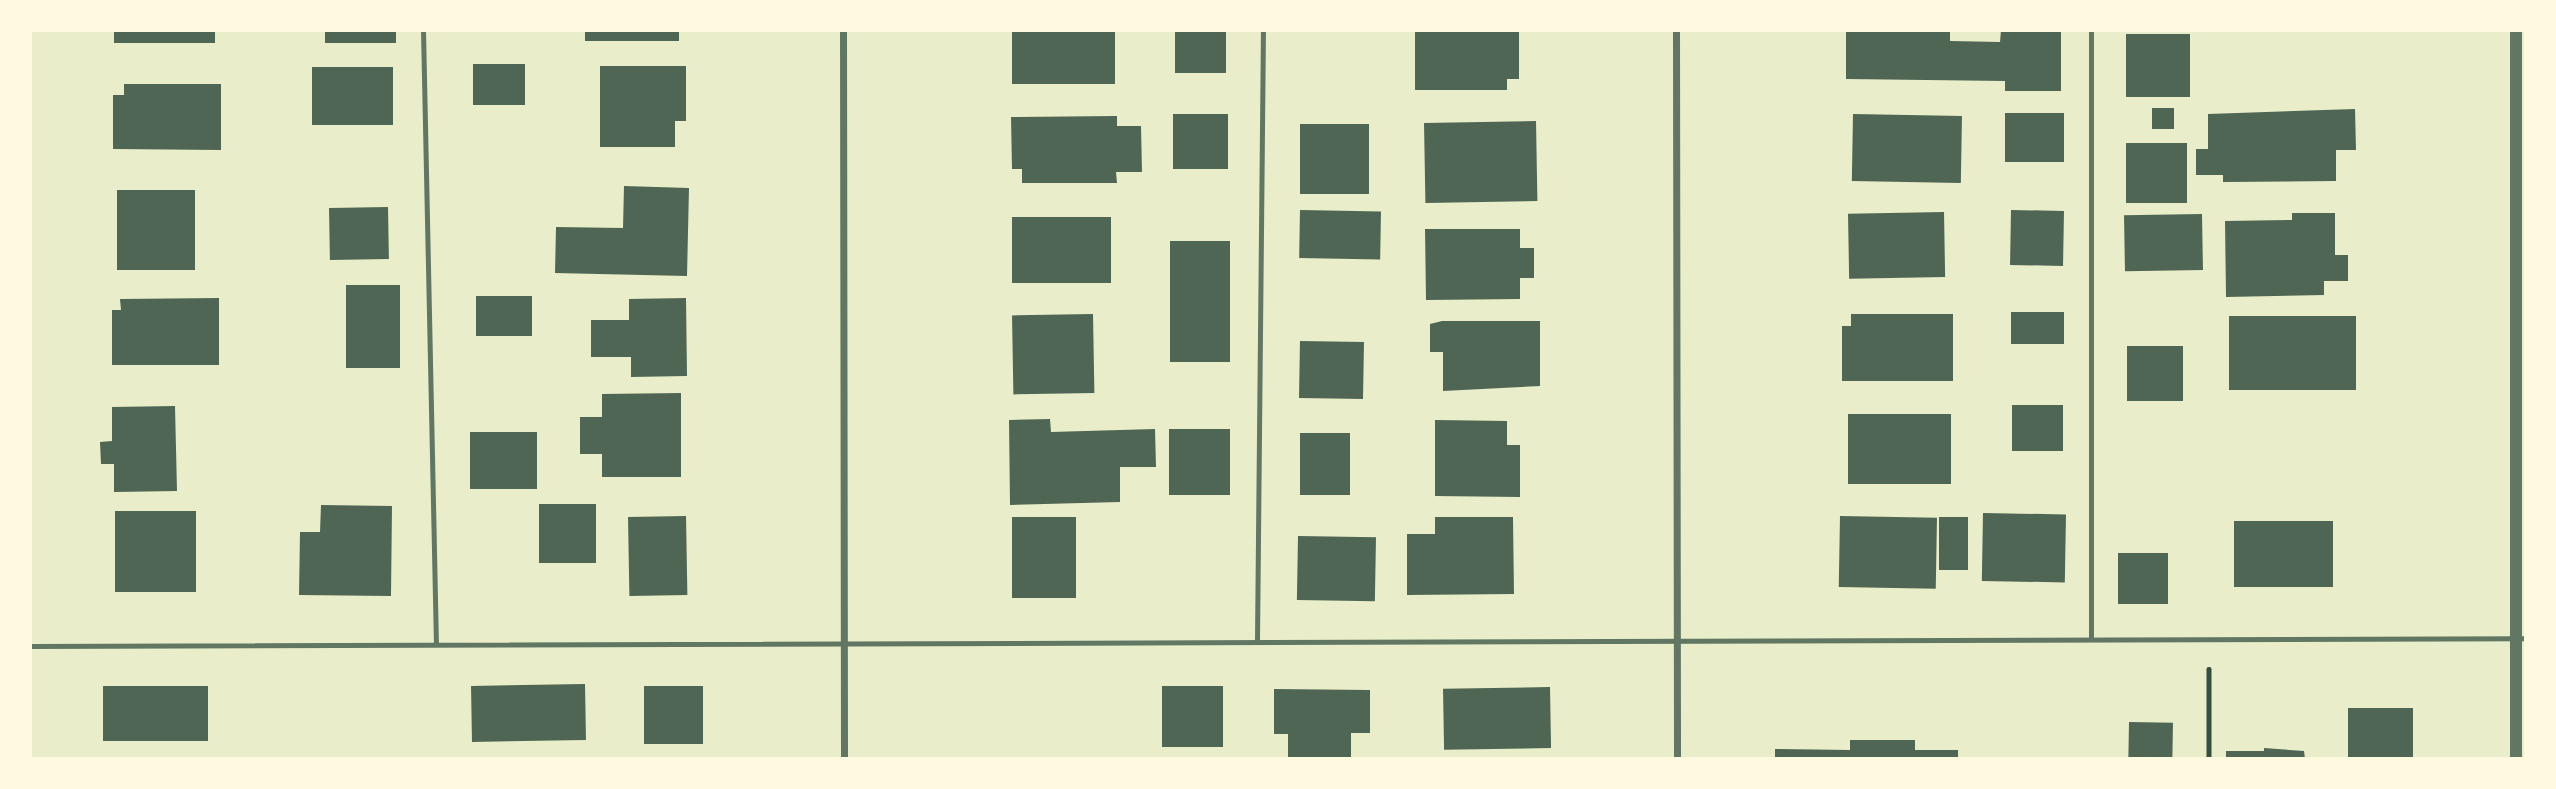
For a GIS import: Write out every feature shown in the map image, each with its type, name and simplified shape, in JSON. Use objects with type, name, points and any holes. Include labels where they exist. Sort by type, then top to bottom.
[{"type":"street","points":[[843,30],[844,759]]},
{"type":"street","points":[[1675,30],[1676,759]]},
{"type":"street","points":[[2516,30],[2521,638],[2516,759]]},
{"type":"lane","points":[[423,30],[436,643]]},
{"type":"lane","points":[[1257,640],[1263,30]]},
{"type":"lane","points":[[2091,30],[2091,639]]},
{"type":"lane","points":[[30,646],[2521,638]]},
{"type":"path","points":[[2210,639],[2210,759]]},
{"type":"building","points":[[114,30],[215,30],[215,43],[114,43]]},
{"type":"building","points":[[325,30],[396,30],[396,43],[325,43]]},
{"type":"building","points":[[585,30],[679,30],[679,41],[585,41]]},
{"type":"building","points":[[1012,30],[1115,30],[1115,84],[1012,84]]},
{"type":"building","points":[[1175,30],[1226,30],[1226,73],[1175,73]]},
{"type":"building","points":[[1415,30],[1519,32],[1519,79],[1507,79],[1507,90],[1415,90]]},
{"type":"building","points":[[1846,30],[1950,30],[1950,41],[2000,42],[2001,30],[2061,30],[2061,91],[2005,91],[2005,81],[1846,79]]},
{"type":"building","points":[[2126,34],[2190,34],[2190,97],[2126,97]]},
{"type":"building","points":[[473,64],[525,64],[525,105],[473,105]]},
{"type":"building","points":[[600,66],[686,66],[686,121],[675,121],[675,147],[600,147]]},
{"type":"building","points":[[312,67],[393,67],[393,125],[312,125]]},
{"type":"building","points":[[124,84],[221,84],[221,150],[113,149],[113,95],[124,95]]},
{"type":"building","points":[[2152,108],[2174,108],[2174,129],[2152,129]]},
{"type":"building","points":[[2355,109],[2356,150],[2336,150],[2336,181],[2223,182],[2223,175],[2196,175],[2196,149],[2208,149],[2208,114]]},
{"type":"building","points":[[2005,113],[2064,113],[2064,162],[2005,162]]},
{"type":"building","points":[[1173,114],[1228,114],[1228,169],[1173,169]]},
{"type":"building","points":[[1853,114],[1962,116],[1961,183],[1852,181]]},
{"type":"building","points":[[1117,116],[1117,126],[1141,126],[1142,172],[1116,172],[1117,183],[1022,183],[1022,169],[1012,169],[1011,117]]},
{"type":"building","points":[[1536,121],[1537,201],[1425,203],[1424,123]]},
{"type":"building","points":[[1300,124],[1369,124],[1369,194],[1300,194]]},
{"type":"building","points":[[2126,143],[2187,143],[2187,203],[2126,203]]},
{"type":"building","points":[[624,186],[689,188],[687,276],[555,273],[556,227],[623,228]]},
{"type":"building","points":[[117,190],[195,190],[195,270],[117,270]]},
{"type":"building","points":[[388,207],[389,259],[330,260],[329,208]]},
{"type":"building","points":[[1300,210],[1381,211],[1380,259],[1299,258]]},
{"type":"building","points":[[2011,210],[2064,211],[2063,266],[2010,265]]},
{"type":"building","points":[[1944,212],[1945,277],[1849,279],[1848,214]]},
{"type":"building","points":[[2292,213],[2335,213],[2335,255],[2348,255],[2348,281],[2324,281],[2324,295],[2226,297],[2225,221],[2292,220]]},
{"type":"building","points":[[2202,214],[2203,270],[2125,271],[2124,215]]},
{"type":"building","points":[[1012,217],[1111,217],[1111,283],[1012,283]]},
{"type":"building","points":[[1425,229],[1520,229],[1520,248],[1534,248],[1534,278],[1520,278],[1520,299],[1426,300]]},
{"type":"building","points":[[1170,241],[1230,241],[1230,362],[1170,362]]},
{"type":"building","points":[[346,285],[400,285],[400,368],[346,368]]},
{"type":"building","points":[[476,296],[532,296],[532,336],[476,336]]},
{"type":"building","points":[[219,298],[219,365],[112,365],[112,310],[121,310],[120,299]]},
{"type":"building","points":[[686,298],[687,376],[631,377],[631,357],[591,357],[591,320],[629,320],[629,299]]},
{"type":"building","points":[[2011,312],[2064,312],[2064,344],[2011,344]]},
{"type":"building","points":[[1093,314],[1094,393],[1013,394],[1012,315]]},
{"type":"building","points":[[1851,314],[1953,314],[1953,381],[1842,381],[1842,326],[1851,326]]},
{"type":"building","points":[[2229,316],[2356,316],[2356,390],[2229,390]]},
{"type":"building","points":[[1442,321],[1540,321],[1540,386],[1443,391],[1443,352],[1430,352],[1430,324]]},
{"type":"building","points":[[1300,341],[1364,342],[1363,399],[1299,398]]},
{"type":"building","points":[[2127,346],[2183,346],[2183,401],[2127,401]]},
{"type":"building","points":[[681,393],[681,477],[602,477],[602,454],[580,454],[580,417],[602,417],[602,394]]},
{"type":"building","points":[[2012,405],[2063,405],[2063,451],[2012,451]]},
{"type":"building","points":[[175,406],[177,491],[114,492],[114,464],[101,464],[100,442],[112,441],[112,407]]},
{"type":"building","points":[[1848,414],[1951,414],[1951,484],[1848,484]]},
{"type":"building","points":[[1050,419],[1051,432],[1155,429],[1156,467],[1120,467],[1120,502],[1010,505],[1009,420]]},
{"type":"building","points":[[1435,420],[1507,421],[1507,445],[1520,445],[1520,497],[1435,496]]},
{"type":"building","points":[[1169,429],[1230,429],[1230,495],[1169,495]]},
{"type":"building","points":[[470,432],[537,432],[537,489],[470,489]]},
{"type":"building","points":[[1300,433],[1350,433],[1350,495],[1300,495]]},
{"type":"building","points":[[539,504],[596,504],[596,563],[539,563]]},
{"type":"building","points":[[321,505],[392,506],[391,596],[299,595],[300,532],[320,532]]},
{"type":"building","points":[[115,511],[196,511],[196,592],[115,592]]},
{"type":"building","points":[[1983,513],[2066,514],[2065,582],[1982,581]]},
{"type":"building","points":[[686,516],[687,595],[629,596],[628,517]]},
{"type":"building","points":[[1840,516],[1937,518],[1936,589],[1839,587]]},
{"type":"building","points":[[1012,517],[1076,517],[1076,598],[1012,598]]},
{"type":"building","points":[[1435,517],[1513,517],[1514,594],[1407,595],[1407,534],[1435,534]]},
{"type":"building","points":[[1939,517],[1968,517],[1968,570],[1939,570]]},
{"type":"building","points":[[2234,521],[2333,521],[2333,587],[2234,587]]},
{"type":"building","points":[[1298,536],[1376,537],[1375,601],[1297,600]]},
{"type":"building","points":[[2118,553],[2168,553],[2168,604],[2118,604]]},
{"type":"building","points":[[585,684],[586,740],[472,742],[471,686]]},
{"type":"building","points":[[103,686],[208,686],[208,741],[103,741]]},
{"type":"building","points":[[644,686],[703,686],[703,744],[644,744]]},
{"type":"building","points":[[1162,686],[1223,686],[1223,747],[1162,747]]},
{"type":"building","points":[[1550,687],[1551,748],[1444,750],[1443,689]]},
{"type":"building","points":[[1274,689],[1370,690],[1370,733],[1351,733],[1351,759],[1288,759],[1288,734],[1274,734]]},
{"type":"building","points":[[2348,708],[2413,708],[2413,759],[2348,759]]},
{"type":"building","points":[[2129,722],[2173,723],[2172,759],[2128,759]]},
{"type":"building","points":[[1850,740],[1915,740],[1915,750],[1958,750],[1958,759],[1775,759],[1775,749],[1850,750]]},
{"type":"building","points":[[2264,748],[2304,751],[2305,759],[2226,759],[2226,751],[2264,751]]}]
